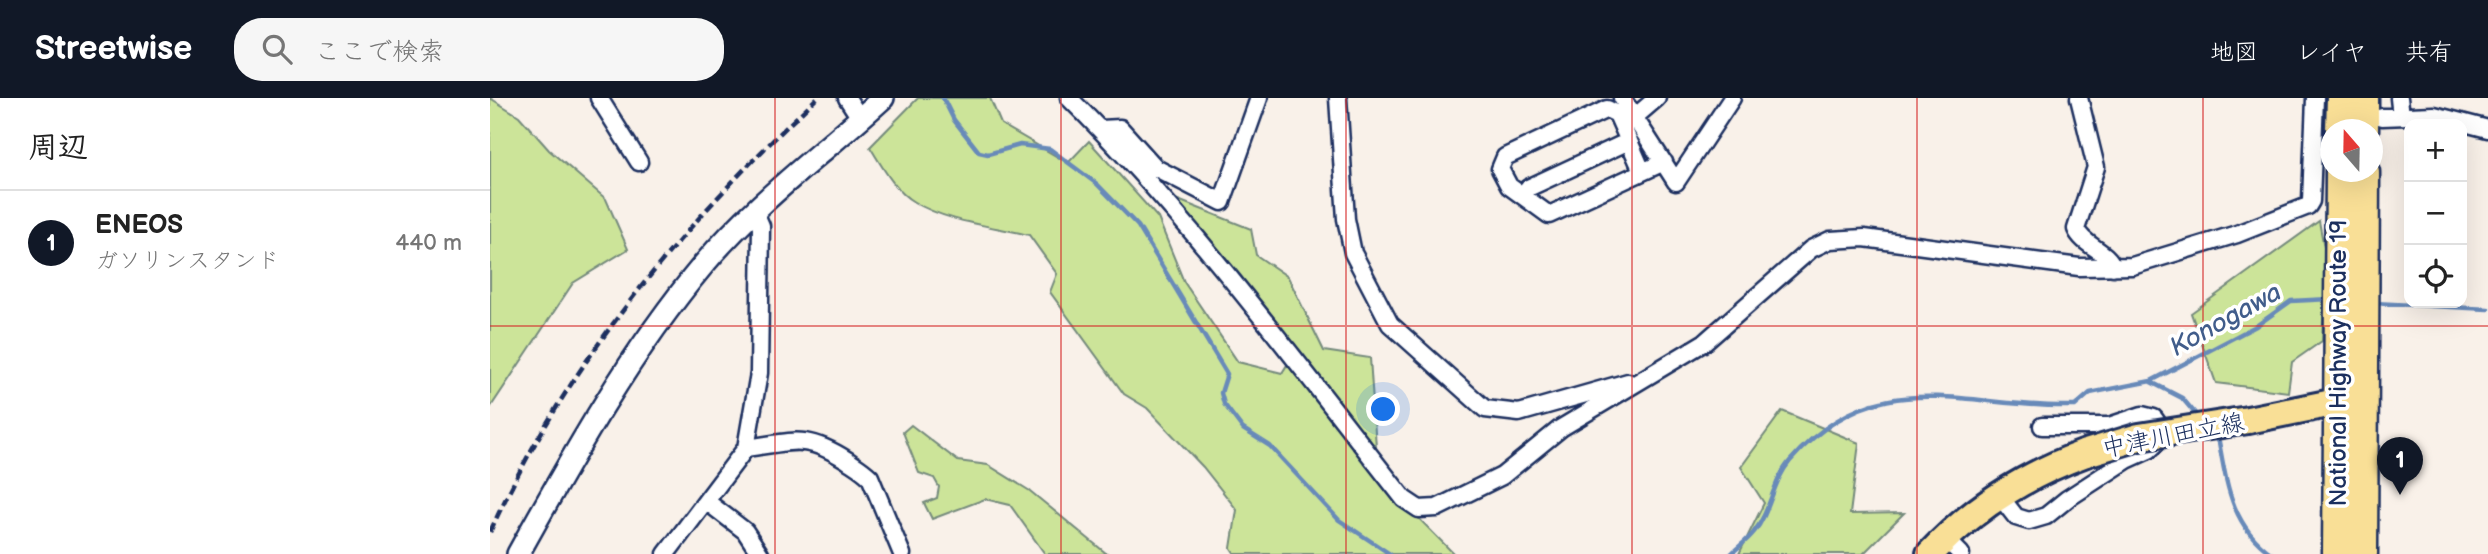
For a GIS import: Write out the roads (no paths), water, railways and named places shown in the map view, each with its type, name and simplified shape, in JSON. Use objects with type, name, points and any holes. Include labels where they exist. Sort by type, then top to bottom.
[{"type":"highway","name":"National Highway Route 19","points":[[2344,182],[2352,206]]},
{"type":"highway","name":"National Highway Route 19","points":[[2361,182],[2352,206],[2350,403],[2363,554]]},
{"type":"highway","name":"National Highway Route 19","points":[[2337,554],[2350,403]]},
{"type":"main road","name":"中津川田立線","points":[[1945,549],[1998,494],[2047,467],[2138,436],[2350,403]]},
{"type":"street","points":[[599,98],[639,162]]},
{"type":"street","points":[[518,554],[631,365],[705,264],[755,212],[872,108],[847,98]]},
{"type":"street","points":[[1069,98],[1101,129],[1226,274],[1405,499],[1419,509],[1437,508],[1502,476],[1561,428],[1706,342],[1799,256],[1830,240],[1864,238],[2078,267],[2132,266],[2308,206],[2328,110]]},
{"type":"street","points":[[1101,129],[1120,128],[1156,168],[1222,202],[1259,98]]},
{"type":"street","points":[[1338,98],[1346,219],[1353,253],[1390,324],[1485,409],[1502,413],[1519,413],[1641,380]]},
{"type":"street","points":[[1622,98],[1676,182],[1732,98]]},
{"type":"street","points":[[1636,117],[1657,98]]},
{"type":"street","points":[[2079,98],[2096,167],[2076,229],[2079,236],[2110,260],[2113,267]]},
{"type":"street","points":[[2399,98],[2402,116]]},
{"type":"street","points":[[1642,171],[1617,114],[1607,109],[1504,157],[1500,169],[1509,186],[1549,215],[1664,162]]},
{"type":"street","points":[[2370,115],[2434,115],[2488,129]]},
{"type":"street","points":[[1523,196],[1528,188],[1629,141]]},
{"type":"street","points":[[666,554],[746,448],[759,373],[761,226],[755,212]]},
{"type":"street","points":[[1998,494],[2016,517],[2029,521],[2046,516],[2127,460],[2149,450],[2160,440],[2161,428],[2154,418],[2142,415],[2109,426],[2042,426]]},
{"type":"street","points":[[746,448],[810,440],[827,447],[862,469],[870,477],[902,554]]},
{"type":"street","points":[[706,501],[745,531],[760,554]]},
{"type":"waterway","points":[[943,98],[954,120],[979,152],[988,154],[1020,145],[1050,149],[1097,184],[1138,226],[1227,374],[1221,393],[1224,404],[1243,429],[1270,446],[1339,520],[1390,554]]},
{"type":"waterway","points":[[1731,554],[1760,524],[1779,478],[1790,461],[1823,430],[1856,410],[1890,400],[1924,397],[2075,406],[2090,393],[2151,381],[2256,326],[2291,301],[2330,299]]},
{"type":"waterway","name":"Konogawa","points":[[2374,303],[2488,309]]},
{"type":"waterway","points":[[2151,382],[2182,398],[2199,418]]},
{"type":"waterway","points":[[2214,436],[2219,442],[2229,489],[2240,518],[2248,531],[2272,554]]},
{"type":"railway","points":[[490,532],[520,470],[554,411],[632,299],[720,195],[817,98]]},
{"type":"place","name":"ENEOS","points":[[2400,495]]}]
